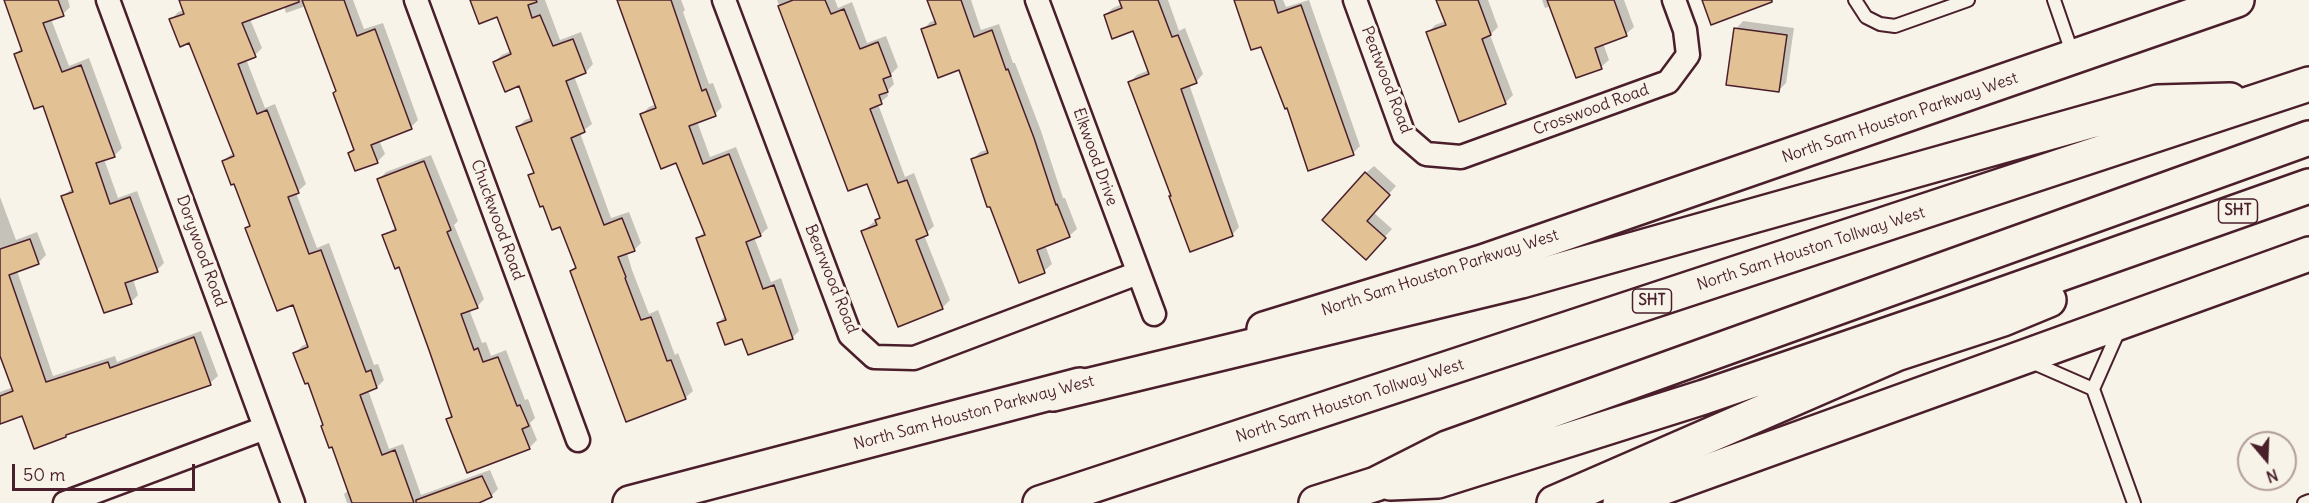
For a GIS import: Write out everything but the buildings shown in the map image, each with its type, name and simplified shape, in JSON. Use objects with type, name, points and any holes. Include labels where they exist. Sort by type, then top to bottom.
[{"type":"main road","name":"North Sam Houston Parkway West","points":[[630,503],[1053,394],[1482,262],[2237,0]]},
{"type":"main road","name":"North Sam Houston Tollway West","points":[[1040,503],[2309,84]]},
{"type":"main road","points":[[1053,394],[1521,281],[2158,102],[2265,99]]},
{"type":"main road","name":"SHT","points":[[1316,503],[1376,484],[1447,448],[2309,138]]},
{"type":"main road","name":"SHT","points":[[1376,484],[1438,481],[1568,440],[1883,336],[2309,186]]},
{"type":"main road","points":[[1554,503],[1896,354],[2002,319],[2123,269],[2167,235]]},
{"type":"main road","points":[[1620,503],[2309,254]]},
{"type":"street","name":"Dorywood Road","points":[[108,0],[293,503]]},
{"type":"street","name":"Chuckwood Road","points":[[416,0],[578,440]]},
{"type":"street","name":"Bearwood Road","points":[[724,0],[850,335],[873,357],[914,358],[1138,273]]},
{"type":"street","name":"Elkwood Drive","points":[[1037,0],[1154,314]]},
{"type":"street","name":"Peatwood Road","points":[[1355,0],[1404,135],[1426,154]]},
{"type":"street","name":"Crosswood Road","points":[[1426,154],[1461,157],[1668,82],[1688,55],[1685,30],[1674,0]]},
{"type":"street","points":[[65,503],[265,428]]},
{"type":"lane","points":[[1855,0],[1866,17],[1880,24],[1895,26],[1968,0]]},
{"type":"lane","points":[[2054,0],[2074,58]]},
{"type":"lane","points":[[2124,321],[2114,338],[2093,389],[2134,503]]},
{"type":"lane","points":[[2019,359],[2036,363],[2093,389]]},
{"type":"lane","points":[[2304,503],[2309,501]]}]
